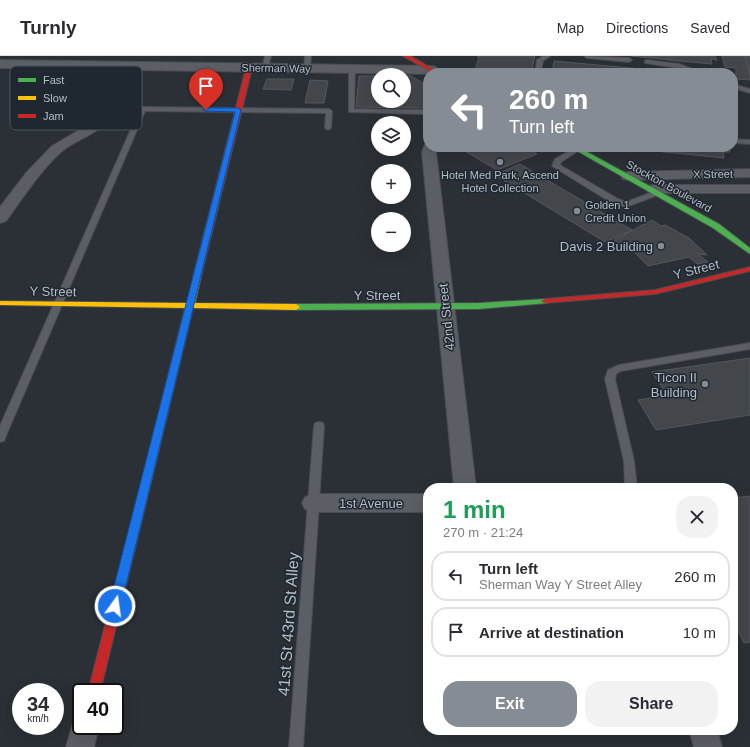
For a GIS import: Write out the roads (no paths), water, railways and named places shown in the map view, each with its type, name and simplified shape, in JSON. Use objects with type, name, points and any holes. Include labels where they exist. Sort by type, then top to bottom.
[{"type":"street","points":[[406,56],[427,68]]},
{"type":"street","name":"Sherman Way","points":[[142,66],[249,68],[266,62],[307,68],[423,72]]},
{"type":"street","name":"Sherman Way","points":[[0,64],[134,66]]},
{"type":"street","points":[[96,683],[249,68]]},
{"type":"street","points":[[0,218],[43,160],[66,142],[87,130]]},
{"type":"street","name":"42nd Street","points":[[429,152],[463,483]]},
{"type":"street","name":"Stockton Boulevard","points":[[583,152],[716,226],[750,252]]},
{"type":"street","name":"X Street","points":[[628,176],[750,173]]},
{"type":"street","name":"X Street","points":[[655,191],[750,189]]},
{"type":"street","name":"Y Street","points":[[0,303],[190,306],[479,306],[655,292],[750,269]]},
{"type":"street","name":"1st Avenue","points":[[313,503],[423,503]]},
{"type":"street","points":[[80,747],[83,735]]},
{"type":"street","points":[[704,735],[708,747]]},
{"type":"lane","points":[[307,68],[308,56]]},
{"type":"lane","points":[[539,68],[540,60],[547,56]]},
{"type":"lane","points":[[587,56],[629,60]]},
{"type":"lane","points":[[647,62],[684,68]]},
{"type":"lane","points":[[352,69],[351,111],[423,112]]},
{"type":"lane","points":[[738,87],[750,91]]},
{"type":"lane","points":[[142,114],[144,109],[329,111],[328,128]]},
{"type":"lane","points":[[0,438],[135,130]]},
{"type":"lane","points":[[738,141],[750,142]]},
{"type":"lane","points":[[570,152],[558,161],[556,166],[615,201],[626,205],[655,191]]},
{"type":"lane","points":[[631,483],[629,461],[610,379],[611,372],[619,368],[750,346]]},
{"type":"lane","name":"41st St 43rd St Alley","points":[[296,747],[319,426]]},
{"type":"place","name":"Hotel Med Park, Ascend Hotel Collection","points":[[500,162]]},
{"type":"place","name":"Golden 1 Credit Union","points":[[577,211]]},
{"type":"place","name":"Davis 2 Building","points":[[661,246]]},
{"type":"place","name":"Ticon II Building","points":[[705,384]]}]
